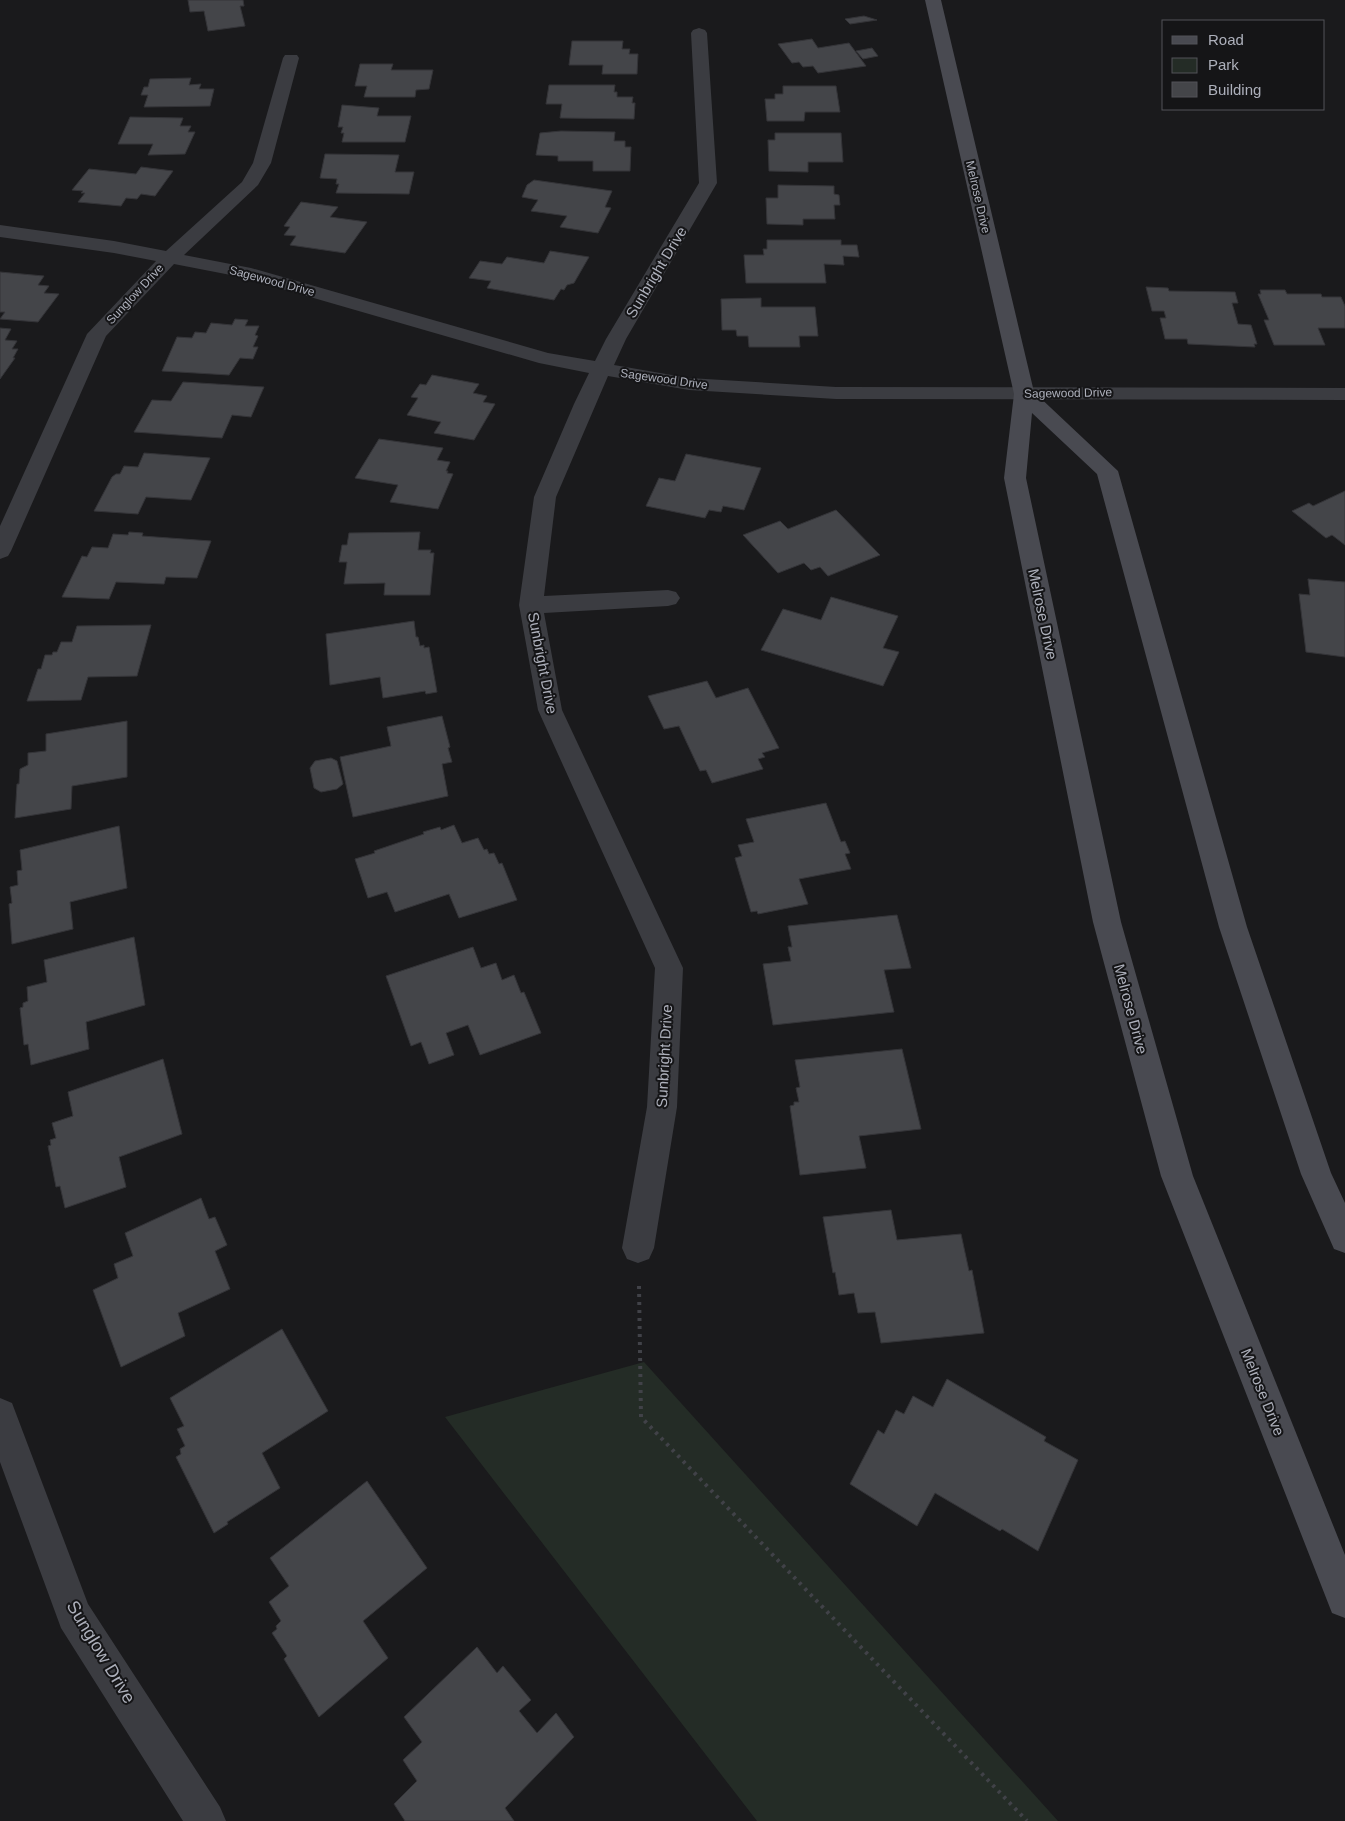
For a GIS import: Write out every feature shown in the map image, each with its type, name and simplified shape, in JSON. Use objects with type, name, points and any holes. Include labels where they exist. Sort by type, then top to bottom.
[{"type":"main road","name":"Melrose Drive","points":[[933,0],[1024,394],[1015,478],[1108,922],[1177,1176],[1345,1600]]},
{"type":"main road","points":[[1024,394],[1107,471],[1233,927],[1316,1174],[1345,1238]]},
{"type":"street","name":"Sunbright Drive","points":[[638,1248],[662,1107],[669,968],[550,710],[531,605],[545,496],[584,404],[616,339],[708,183],[698,33]]},
{"type":"street","name":"Sunglow Drive","points":[[0,551],[97,334],[170,258],[250,185],[262,163],[291,58]]},
{"type":"street","name":"Sagewood Drive","points":[[0,231],[114,247],[244,272],[546,359],[689,384],[836,393],[1345,394]]},
{"type":"street","points":[[531,605],[668,598]]},
{"type":"street","name":"Sunglow Drive","points":[[0,1415],[74,1615],[206,1821]]},
{"type":"path","points":[[638,1248],[641,1417],[1026,1821]]},
{"type":"green space","points":[[644,1362],[1058,1821],[757,1821],[445,1417]]},
{"type":"building","points":[[188,0],[243,0],[244,6],[240,6],[245,26],[208,31],[204,11],[190,12]]},
{"type":"building","points":[[864,16],[877,20],[850,24],[845,19]]},
{"type":"building","points":[[812,39],[818,48],[849,43],[866,66],[818,73],[813,66],[803,67],[799,62],[792,63],[778,44]]},
{"type":"building","points":[[572,41],[623,41],[622,49],[630,49],[629,54],[638,54],[637,74],[602,74],[603,65],[569,65]]},
{"type":"building","points":[[872,48],[878,56],[863,59],[856,51]]},
{"type":"building","points":[[360,64],[393,64],[391,70],[433,70],[429,89],[416,90],[415,97],[364,97],[367,86],[355,86]]},
{"type":"building","points":[[191,78],[189,85],[201,84],[199,89],[214,89],[210,106],[144,107],[148,95],[141,95],[144,87],[148,87],[150,79]]},
{"type":"building","points":[[549,85],[615,85],[614,92],[617,92],[617,97],[633,97],[632,103],[635,103],[634,119],[560,118],[562,104],[546,104]]},
{"type":"building","points":[[783,86],[836,86],[840,112],[805,112],[804,121],[767,121],[765,99],[775,99],[775,94],[783,94]]},
{"type":"building","points":[[342,105],[379,108],[377,116],[411,116],[405,142],[342,142],[344,133],[341,133],[343,127],[338,127]]},
{"type":"building","points":[[130,117],[183,118],[180,126],[191,126],[188,132],[195,132],[185,154],[148,155],[153,144],[118,144]]},
{"type":"building","points":[[561,131],[615,132],[614,141],[625,141],[625,147],[631,147],[630,171],[593,171],[593,161],[558,161],[558,156],[536,155],[540,133]]},
{"type":"building","points":[[775,133],[841,133],[843,162],[808,162],[808,172],[769,171],[768,140],[775,140]]},
{"type":"building","points":[[325,154],[399,155],[395,172],[414,172],[409,194],[336,193],[339,184],[336,184],[337,179],[320,178]]},
{"type":"building","points":[[141,167],[173,171],[155,196],[141,194],[137,199],[126,198],[121,206],[78,202],[85,193],[72,190],[89,169],[136,174]]},
{"type":"building","points":[[534,180],[612,191],[605,207],[611,208],[598,233],[560,227],[567,216],[531,211],[538,200],[522,197],[527,185]]},
{"type":"building","points":[[778,185],[834,186],[834,194],[839,195],[840,205],[834,205],[835,219],[803,219],[803,225],[767,224],[766,198],[778,198]]},
{"type":"building","points":[[301,202],[338,207],[330,217],[367,222],[345,253],[290,245],[296,236],[284,235],[290,227],[284,226]]},
{"type":"building","points":[[767,240],[841,240],[841,245],[857,245],[859,257],[843,256],[844,265],[824,264],[826,283],[746,283],[744,255],[764,255],[763,249],[767,249]]},
{"type":"building","points":[[550,251],[589,257],[574,283],[567,285],[564,290],[561,289],[554,300],[487,288],[491,281],[469,278],[480,261],[502,264],[507,257],[544,263]]},
{"type":"building","points":[[0,272],[44,276],[38,285],[49,286],[44,293],[59,294],[38,322],[0,319],[5,312],[0,312]]},
{"type":"building","points":[[1146,287],[1168,288],[1169,291],[1235,292],[1238,303],[1232,303],[1238,324],[1251,325],[1257,344],[1254,344],[1255,347],[1188,344],[1187,339],[1165,339],[1160,318],[1166,318],[1164,311],[1152,311]]},
{"type":"building","points":[[1260,290],[1285,290],[1287,294],[1321,294],[1322,297],[1341,297],[1345,306],[1345,328],[1318,328],[1325,345],[1274,345],[1264,320],[1269,320],[1258,294],[1261,294]]},
{"type":"building","points":[[761,298],[761,307],[815,307],[818,336],[799,336],[800,347],[749,347],[748,336],[737,336],[736,330],[722,330],[721,299]]},
{"type":"building","points":[[235,319],[248,320],[245,326],[259,326],[255,335],[258,336],[253,347],[258,347],[253,359],[240,358],[229,375],[162,371],[177,337],[192,338],[195,332],[206,333],[211,323],[232,325]]},
{"type":"building","points":[[0,328],[11,329],[5,340],[17,341],[12,349],[18,349],[13,358],[15,358],[0,379]]},
{"type":"building","points":[[432,375],[479,384],[473,393],[487,396],[483,402],[495,404],[474,440],[434,433],[441,422],[407,415],[418,398],[411,397],[420,384],[426,385]]},
{"type":"building","points":[[183,382],[264,387],[251,417],[232,415],[222,438],[134,432],[152,400],[171,401]]},
{"type":"building","points":[[379,439],[443,448],[437,460],[450,462],[446,471],[453,474],[438,509],[390,502],[398,485],[355,478]]},
{"type":"building","points":[[144,453],[210,458],[191,500],[146,497],[138,514],[94,511],[112,477],[120,474],[124,466],[138,467]]},
{"type":"building","points":[[686,454],[761,468],[744,510],[723,506],[721,512],[709,510],[705,518],[646,506],[659,478],[675,481]]},
{"type":"building","points":[[1345,491],[1345,545],[1332,535],[1326,538],[1292,511],[1309,503],[1313,506]]},
{"type":"building","points":[[836,510],[880,555],[828,576],[820,567],[811,570],[804,563],[778,573],[743,535],[780,521],[788,529]]},
{"type":"building","points":[[129,532],[143,533],[142,536],[211,541],[197,578],[166,577],[164,584],[116,582],[109,599],[62,597],[82,556],[87,557],[92,547],[108,548],[113,534],[128,535]]},
{"type":"building","points":[[420,532],[418,550],[431,550],[430,553],[434,553],[430,595],[384,595],[385,583],[344,584],[347,562],[339,562],[342,545],[347,545],[349,533]]},
{"type":"building","points":[[1308,579],[1345,582],[1345,657],[1306,652],[1299,594],[1310,595]]},
{"type":"building","points":[[831,597],[898,616],[883,648],[899,652],[883,686],[761,650],[783,609],[821,620]]},
{"type":"building","points":[[414,621],[416,637],[418,637],[420,646],[424,645],[424,648],[429,647],[437,692],[426,694],[425,691],[383,698],[380,677],[330,685],[326,634]]},
{"type":"building","points":[[151,625],[137,676],[88,677],[81,700],[27,701],[45,655],[52,655],[53,652],[57,652],[61,642],[72,642],[77,626]]},
{"type":"building","points":[[707,681],[716,698],[748,688],[779,748],[762,753],[765,757],[758,759],[763,769],[712,783],[706,770],[700,771],[679,726],[664,729],[648,696]]},
{"type":"building","points":[[442,716],[452,762],[442,764],[448,796],[353,817],[340,757],[391,746],[387,727]]},
{"type":"building","points":[[127,721],[127,777],[72,786],[71,809],[15,818],[20,769],[28,765],[28,753],[46,751],[46,734]]},
{"type":"building","points":[[331,758],[337,761],[343,784],[337,789],[321,792],[314,788],[310,768],[315,761]]},
{"type":"building","points":[[826,803],[841,842],[845,841],[850,853],[845,854],[851,869],[799,879],[808,904],[758,914],[757,911],[751,912],[735,858],[742,856],[738,845],[754,842],[746,819]]},
{"type":"building","points":[[454,825],[462,843],[478,838],[484,850],[487,849],[489,854],[494,853],[499,864],[502,863],[517,900],[459,918],[449,894],[395,912],[387,892],[368,898],[355,859],[424,834],[423,832],[440,827],[441,830]]},
{"type":"building","points":[[119,826],[127,888],[70,902],[73,929],[12,944],[9,904],[12,903],[10,887],[18,885],[17,871],[22,870],[20,850]]},
{"type":"building","points":[[897,915],[911,968],[884,970],[894,1012],[773,1025],[763,964],[791,961],[788,947],[792,947],[788,926]]},
{"type":"building","points":[[134,937],[145,1005],[86,1022],[89,1049],[31,1065],[28,1044],[24,1045],[20,1008],[23,1007],[23,1003],[28,1001],[27,987],[47,982],[44,960]]},
{"type":"building","points":[[473,947],[481,968],[496,963],[502,980],[514,975],[521,993],[524,992],[541,1033],[480,1055],[468,1025],[446,1033],[454,1055],[429,1064],[421,1042],[411,1046],[386,976]]},
{"type":"building","points":[[902,1049],[921,1129],[859,1136],[866,1168],[800,1175],[790,1106],[794,1105],[794,1102],[799,1102],[796,1088],[800,1087],[795,1060]]},
{"type":"building","points":[[163,1059],[182,1134],[119,1157],[126,1187],[65,1208],[60,1186],[56,1187],[48,1146],[51,1145],[50,1140],[56,1138],[52,1123],[73,1116],[68,1092]]},
{"type":"building","points":[[201,1198],[209,1219],[215,1217],[227,1245],[215,1251],[230,1289],[178,1313],[185,1336],[121,1367],[93,1290],[118,1278],[114,1264],[133,1256],[125,1233]]},
{"type":"building","points":[[891,1210],[897,1240],[961,1234],[969,1271],[972,1270],[984,1333],[881,1343],[875,1312],[858,1313],[854,1293],[839,1295],[823,1217]]},
{"type":"building","points":[[282,1329],[328,1411],[262,1453],[280,1488],[227,1522],[228,1524],[214,1533],[176,1457],[181,1454],[180,1449],[185,1446],[177,1429],[184,1426],[170,1398]]},
{"type":"building","points":[[947,1379],[1046,1437],[1044,1441],[1078,1460],[1038,1551],[1002,1529],[1000,1531],[935,1493],[917,1526],[850,1484],[878,1430],[884,1434],[896,1410],[904,1414],[913,1396],[933,1407]]},
{"type":"building","points":[[367,1481],[427,1568],[363,1621],[388,1658],[319,1717],[284,1659],[287,1656],[272,1633],[277,1629],[276,1626],[281,1621],[269,1602],[289,1586],[270,1558]]},
{"type":"building","points":[[477,1647],[497,1673],[503,1666],[531,1700],[519,1711],[537,1733],[556,1713],[574,1737],[505,1808],[514,1821],[405,1821],[394,1804],[417,1781],[403,1760],[422,1742],[404,1717]]}]
